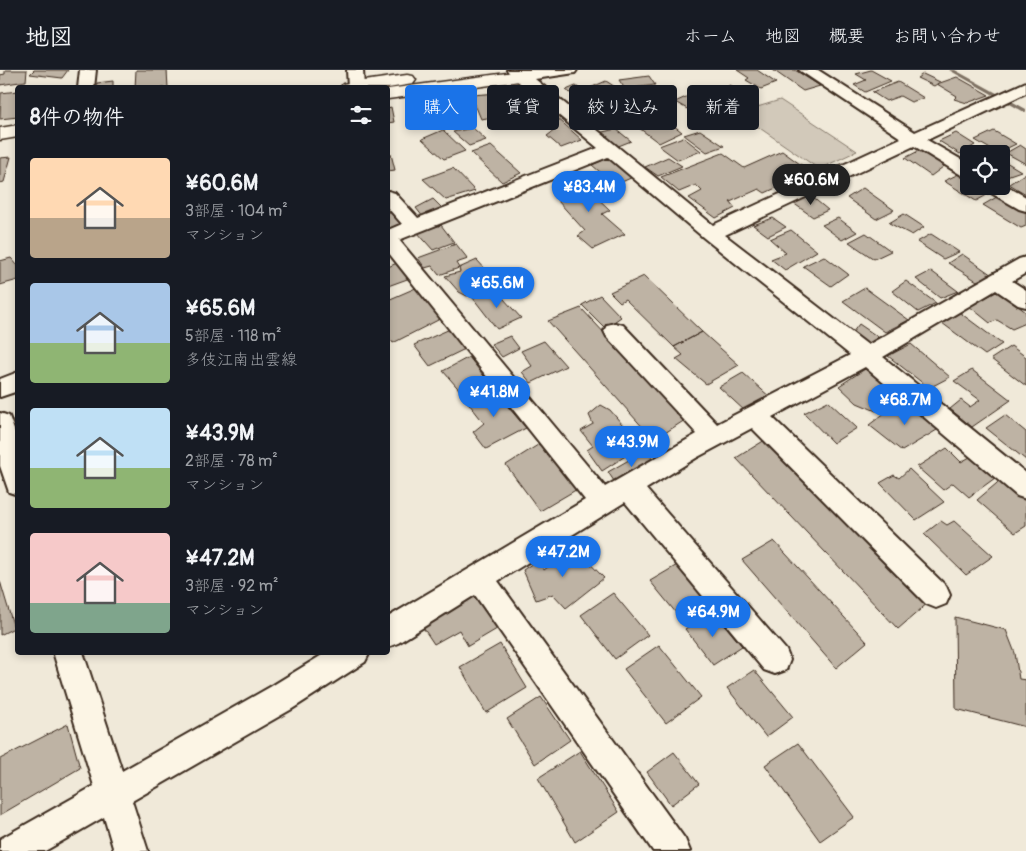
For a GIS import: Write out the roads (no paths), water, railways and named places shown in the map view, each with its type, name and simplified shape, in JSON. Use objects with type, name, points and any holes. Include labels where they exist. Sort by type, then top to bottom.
[{"type":"main road","points":[[354,81],[481,70]]},
{"type":"main road","points":[[390,94],[518,73]]},
{"type":"main road","points":[[0,134],[15,132]]},
{"type":"main road","points":[[0,146],[15,144]]},
{"type":"street","points":[[86,85],[88,70]]},
{"type":"street","points":[[518,73],[569,70]]},
{"type":"street","points":[[808,70],[914,140],[960,167]]},
{"type":"street","points":[[518,73],[711,234],[867,356],[1026,488]]},
{"type":"street","points":[[711,234],[1026,87]]},
{"type":"street","points":[[1010,94],[1026,103]]},
{"type":"street","points":[[390,237],[609,150]]},
{"type":"street","points":[[1009,195],[1026,205]]},
{"type":"street","points":[[390,199],[415,226]]},
{"type":"street","points":[[390,240],[602,502]]},
{"type":"street","points":[[390,632],[602,502],[715,437],[867,356],[1026,264]]},
{"type":"street","points":[[997,281],[1026,300]]},
{"type":"street","points":[[615,331],[715,437]]},
{"type":"street","points":[[0,388],[15,382]]},
{"type":"street","points":[[754,416],[936,594]]},
{"type":"street","points":[[0,423],[15,474]]},
{"type":"street","points":[[628,487],[775,660]]},
{"type":"street","points":[[479,577],[673,851]]},
{"type":"street","points":[[69,655],[130,851]]},
{"type":"street","points":[[12,851],[281,698],[350,655]]},
{"type":"waterway","points":[[951,70],[1026,111]]}]
